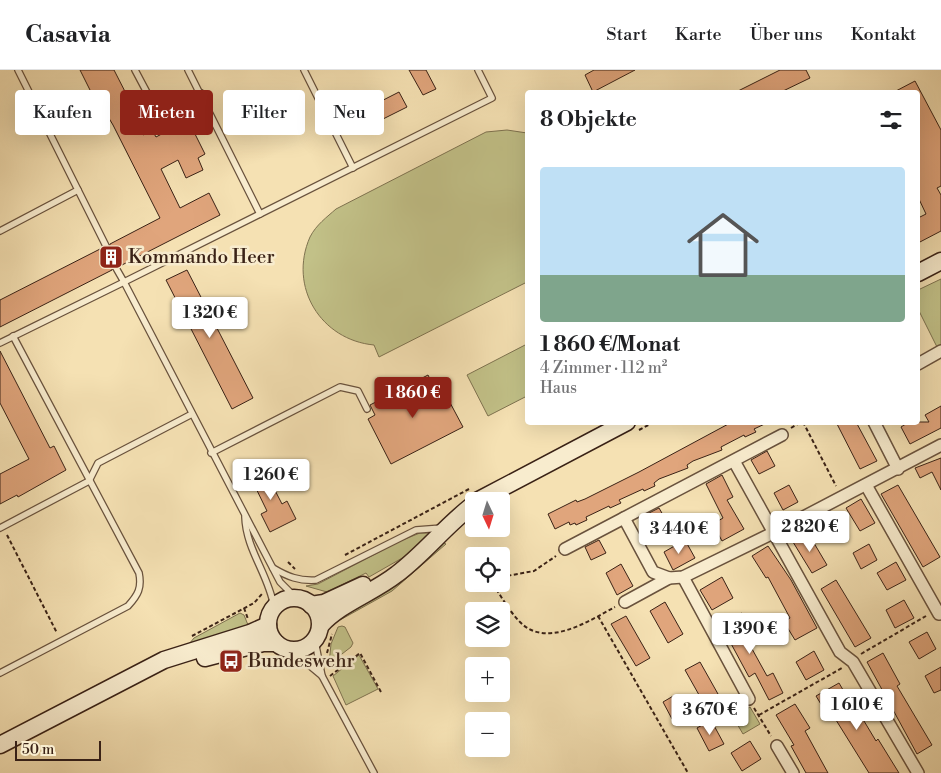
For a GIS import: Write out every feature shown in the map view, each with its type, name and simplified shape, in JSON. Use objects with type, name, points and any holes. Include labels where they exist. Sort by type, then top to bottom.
[{"type":"main road","points":[[920,272],[941,260]]},
{"type":"main road","points":[[480,492],[621,425]]},
{"type":"main road","points":[[321,625],[318,613],[312,605],[296,598],[284,600],[274,607],[268,625],[276,642],[285,649],[297,650],[308,647],[314,641],[321,625],[334,613],[380,587],[398,574],[465,512]]},
{"type":"main road","points":[[312,605],[324,603],[377,578],[427,545]]},
{"type":"main road","points":[[0,745],[153,668],[164,660],[250,633],[268,625]]},
{"type":"main road","points":[[153,668],[276,642]]},
{"type":"street","points":[[920,363],[941,351]]},
{"type":"street","points":[[876,425],[898,469]]},
{"type":"street","points":[[565,549],[782,435]]},
{"type":"street","points":[[624,602],[670,578],[683,577],[773,534],[941,445]]},
{"type":"street","points":[[734,461],[840,652],[853,662],[918,773]]},
{"type":"street","points":[[866,485],[938,612]]},
{"type":"street","points":[[624,518],[653,572],[670,578]]},
{"type":"street","points":[[683,577],[749,699]]},
{"type":"street","points":[[777,746],[793,773]]},
{"type":"lane","points":[[18,70],[106,246]]},
{"type":"lane","points":[[136,70],[146,90]]},
{"type":"lane","points":[[304,70],[353,168]]},
{"type":"lane","points":[[0,343],[492,98],[478,70]]},
{"type":"lane","points":[[191,71],[199,90]]},
{"type":"lane","points":[[213,118],[260,214]]},
{"type":"lane","points":[[0,231],[78,190]]},
{"type":"lane","points":[[116,268],[244,515],[284,588],[296,598]]},
{"type":"lane","points":[[0,673],[128,606],[137,595],[141,584],[139,573],[13,336]]},
{"type":"lane","points":[[211,454],[340,387],[358,391],[367,409]]},
{"type":"lane","points":[[1,527],[89,481],[98,463],[192,414]]},
{"type":"lane","points":[[244,515],[245,534],[269,585],[274,607]]},
{"type":"lane","points":[[273,568],[295,579],[316,580],[416,530],[446,528]]},
{"type":"lane","points":[[314,641],[322,676],[374,773]]},
{"type":"lane","points":[[297,650],[310,666],[322,676]]},
{"type":"path","points":[[805,425],[842,498]]},
{"type":"path","points":[[345,555],[397,525],[465,498]]},
{"type":"path","points":[[1,527],[61,641]]},
{"type":"path","points":[[510,575],[534,571],[565,549]]},
{"type":"path","points":[[288,562],[298,572],[295,579]]},
{"type":"path","points":[[499,592],[520,622],[530,629],[542,632],[560,632],[598,616],[624,602]]},
{"type":"path","points":[[777,746],[759,715],[938,612]]},
{"type":"path","points":[[598,616],[688,773]]},
{"type":"path","points":[[330,676],[360,653],[381,692]]},
{"type":"shaded area","points":[[507,130],[525,133],[525,283],[379,357],[374,345],[355,341],[339,333],[325,322],[314,308],[307,292],[303,274],[304,256],[310,237],[318,225],[336,209],[486,132]]},
{"type":"shaded area","points":[[941,279],[941,345],[937,347],[920,313],[920,289]]},
{"type":"shaded area","points":[[525,345],[525,397],[488,416],[467,375]]},
{"type":"shaded area","points":[[420,533],[430,533],[404,557],[369,577],[366,573],[327,592],[306,586],[318,584],[400,541]]},
{"type":"shaded area","points":[[440,541],[446,544],[392,591],[340,620],[338,614]]},
{"type":"shaded area","points":[[240,613],[244,615],[250,630],[185,649],[194,638]]},
{"type":"shaded area","points":[[338,627],[345,627],[353,643],[351,647],[329,664],[331,644]]},
{"type":"shaded area","points":[[359,655],[378,689],[346,705],[333,676]]},
{"type":"shaded area","points":[[750,707],[760,724],[743,734],[733,717]]},
{"type":"building","points":[[80,70],[114,70],[124,90],[120,90],[120,135],[155,135],[156,137],[160,135],[196,135],[205,154],[198,158],[203,170],[186,178],[178,160],[161,169],[180,208],[209,193],[220,215],[120,266],[114,264],[112,270],[0,327],[0,300],[102,248],[108,250],[110,244],[160,218],[110,120],[110,90],[90,90]]},
{"type":"building","points":[[409,70],[426,70],[436,89],[423,95]]},
{"type":"building","points":[[594,70],[635,70],[597,90],[592,90],[585,75]]},
{"type":"building","points":[[780,70],[806,70],[810,78],[785,90],[740,90]]},
{"type":"building","points":[[915,81],[920,90],[898,90]]},
{"type":"building","points":[[920,90],[941,130],[941,186],[937,188],[941,195],[941,231],[920,242],[920,217],[926,214],[920,201]]},
{"type":"building","points":[[399,92],[407,107],[384,118],[384,100]]},
{"type":"building","points":[[187,270],[253,398],[232,409],[166,280]]},
{"type":"building","points":[[0,351],[50,448],[54,446],[66,470],[18,497],[17,495],[0,504],[0,474],[29,459],[0,403]]},
{"type":"building","points":[[428,375],[433,385],[439,382],[463,427],[391,464],[368,419],[375,415],[370,405]]},
{"type":"building","points":[[941,406],[941,428],[910,444],[901,427],[904,425],[920,425],[920,422],[929,422],[925,415]]},
{"type":"building","points":[[726,425],[763,425],[754,429],[756,432],[745,437],[744,435],[721,447],[722,450],[693,461],[687,465],[688,468],[659,479],[654,483],[655,486],[644,491],[643,489],[619,500],[621,503],[610,508],[609,506],[586,517],[587,520],[576,525],[575,523],[570,525],[569,522],[555,529],[548,514],[576,500],[577,502],[585,499]]},
{"type":"building","points":[[838,425],[858,425],[877,461],[860,469]]},
{"type":"building","points":[[767,451],[775,466],[759,474],[751,460]]},
{"type":"building","points":[[941,458],[941,490],[932,472],[920,478],[915,468]]},
{"type":"building","points":[[262,465],[282,504],[287,501],[296,519],[270,532],[261,514],[267,511],[248,472]]},
{"type":"building","points":[[722,475],[733,497],[727,500],[744,529],[722,541],[713,524],[723,518],[706,484]]},
{"type":"building","points":[[789,485],[798,502],[783,510],[774,493]]},
{"type":"building","points":[[898,485],[940,557],[923,567],[881,494]]},
{"type":"building","points":[[861,499],[875,523],[860,531],[846,508]]},
{"type":"building","points":[[659,508],[670,527],[654,536],[643,516]]},
{"type":"building","points":[[808,533],[827,565],[812,573],[793,542]]},
{"type":"building","points":[[599,540],[606,553],[591,560],[585,547]]},
{"type":"building","points":[[685,540],[695,558],[673,570],[664,552]]},
{"type":"building","points":[[869,544],[877,560],[861,569],[853,553]]},
{"type":"building","points":[[768,546],[791,580],[817,628],[795,640],[784,622],[790,618],[768,577],[766,578],[752,556]]},
{"type":"building","points":[[896,562],[906,580],[887,590],[877,573]]},
{"type":"building","points":[[621,564],[633,586],[617,595],[606,573]]},
{"type":"building","points":[[722,577],[733,598],[712,610],[700,590]]},
{"type":"building","points":[[836,580],[871,638],[855,647],[821,589]]},
{"type":"building","points":[[904,600],[914,618],[895,628],[886,610]]},
{"type":"building","points":[[665,602],[683,634],[668,643],[650,611]]},
{"type":"building","points":[[742,613],[753,634],[746,638],[767,676],[773,673],[783,693],[769,700],[755,673],[749,677],[721,625]]},
{"type":"building","points":[[626,616],[650,658],[636,666],[611,624]]},
{"type":"building","points":[[927,632],[936,649],[919,659],[909,642]]},
{"type":"building","points":[[814,651],[824,670],[806,680],[796,662]]},
{"type":"building","points":[[883,653],[900,684],[897,686],[932,745],[917,754],[867,662]]},
{"type":"building","points":[[700,662],[718,694],[703,702],[685,670]]},
{"type":"building","points":[[941,667],[941,690],[934,693],[925,676]]},
{"type":"building","points":[[839,683],[856,712],[858,711],[876,741],[878,739],[899,773],[869,773],[831,712],[827,714],[816,696]]},
{"type":"building","points":[[675,695],[684,712],[672,719],[663,702]]},
{"type":"building","points":[[795,704],[810,728],[805,731],[828,773],[806,773],[791,746],[794,745],[776,715]]},
{"type":"building","points":[[711,720],[724,744],[709,751],[697,728]]},
{"type":"building","points":[[750,741],[761,759],[742,771],[731,753]]},
{"type":"place","name":"Kommando Heer","points":[[111,257]]},
{"type":"place","name":"Bundeswehr","points":[[231,661]]}]
